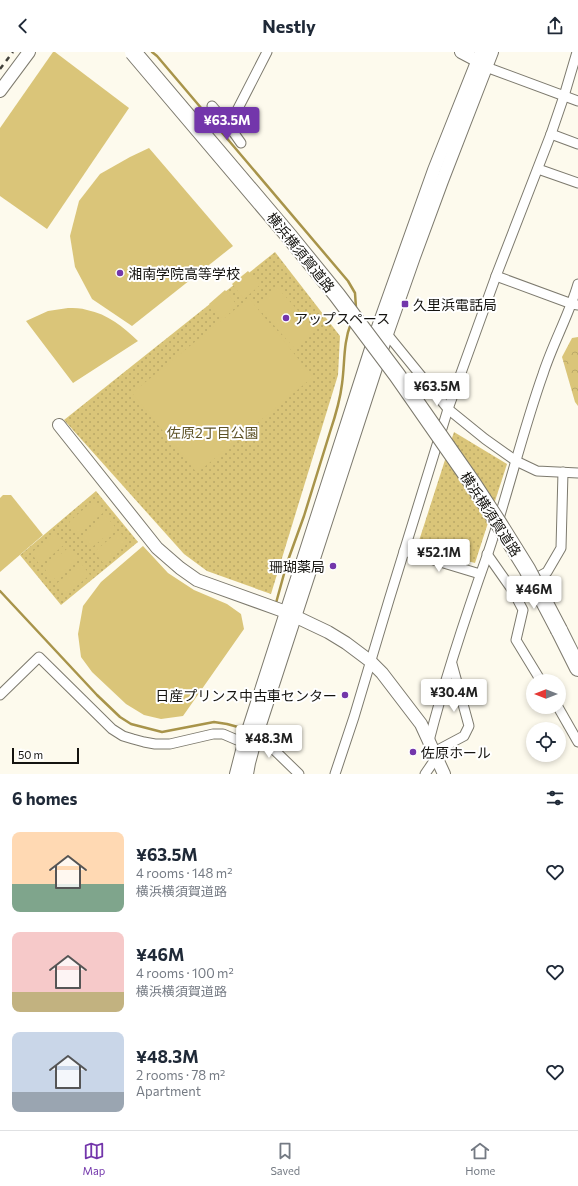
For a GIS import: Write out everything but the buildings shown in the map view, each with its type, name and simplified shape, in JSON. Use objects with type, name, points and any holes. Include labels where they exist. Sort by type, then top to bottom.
[{"type":"highway","name":"横浜横須賀道路","points":[[133,52],[289,236],[337,295],[397,375],[473,484],[503,530],[526,569],[578,668]]},
{"type":"highway","name":"横浜横須賀道路","points":[[142,52],[293,231],[340,290],[437,420],[478,480],[519,545],[578,657]]},
{"type":"street","points":[[0,91],[29,52]]},
{"type":"street","points":[[229,126],[267,52]]},
{"type":"street","points":[[461,52],[578,101]]},
{"type":"street","points":[[236,774],[291,615],[432,178],[482,60],[492,52]]},
{"type":"street","points":[[335,774],[354,717],[448,409],[496,276],[551,134],[577,52]]},
{"type":"street","points":[[212,106],[241,143]]},
{"type":"street","points":[[551,134],[578,144]]},
{"type":"street","points":[[538,169],[578,183]]},
{"type":"street","points":[[496,276],[575,305]]},
{"type":"street","points":[[425,774],[433,750],[452,664],[480,574],[543,374],[559,333],[575,305],[578,284]]},
{"type":"street","points":[[382,332],[448,409],[485,439],[516,461],[537,471],[578,473]]},
{"type":"street","points":[[59,425],[157,548],[180,568],[197,580],[291,615],[328,632],[370,661],[382,673],[421,724],[444,774]]},
{"type":"street","points":[[513,591],[547,572],[561,548],[563,472]]},
{"type":"street","points":[[404,551],[480,574]]},
{"type":"street","points":[[487,554],[513,591],[523,610],[516,640],[537,674]]},
{"type":"street","points":[[0,695],[39,657],[112,729],[123,736],[144,742],[170,744],[213,734],[223,734],[265,741],[299,774]]},
{"type":"street","points":[[433,750],[464,736],[469,726],[452,664]]},
{"type":"street","points":[[562,714],[578,742]]},
{"type":"street","points":[[247,774],[249,763],[249,738]]},
{"type":"green space","points":[[53,52],[129,108],[47,229],[0,196],[0,128]]},
{"type":"green space","points":[[149,148],[233,246],[132,326],[92,299],[75,267],[70,236],[79,201],[100,174]]},
{"type":"green space","name":"佐原2丁目公園","points":[[275,252],[340,336],[338,375],[271,594],[207,571],[184,554],[64,420]]},
{"type":"green space","points":[[248,271],[260,285],[244,299],[232,284]]},
{"type":"green space","name":"アップスペース","points":[[278,288],[315,330],[294,348],[257,306]]},
{"type":"green space","points":[[225,290],[237,305],[221,318],[209,304]]},
{"type":"green space","points":[[249,298],[313,377],[197,473],[132,393]]},
{"type":"green space","points":[[68,308],[82,309],[102,315],[121,326],[138,341],[73,383],[26,321],[48,311]]},
{"type":"green space","points":[[578,337],[578,406],[575,402],[562,357],[572,338]]},
{"type":"green space","points":[[454,432],[507,464],[475,563],[417,547]]},
{"type":"green space","points":[[96,491],[138,542],[61,605],[20,555]]},
{"type":"green space","points":[[3,495],[11,495],[43,535],[0,572],[0,498]]},
{"type":"green space","points":[[93,501],[103,513],[78,533],[69,522]]},
{"type":"green space","points":[[106,516],[116,528],[91,548],[81,537]]},
{"type":"green space","points":[[119,531],[128,543],[104,564],[94,552]]},
{"type":"green space","points":[[56,533],[65,544],[40,565],[31,553]]},
{"type":"green space","points":[[143,546],[168,573],[194,590],[227,604],[241,614],[244,629],[183,716],[161,719],[144,715],[126,704],[92,672],[81,657],[78,634],[83,606],[101,582]]},
{"type":"green space","points":[[68,548],[78,559],[53,580],[44,568]]},
{"type":"green space","points":[[81,563],[90,575],[66,595],[56,584]]},
{"type":"waterway","points":[[152,52],[348,281],[355,293],[356,308]]},
{"type":"waterway","points":[[276,603],[287,563],[304,516],[337,409],[342,384],[348,331],[351,323]]},
{"type":"waterway","points":[[0,591],[97,695],[120,717],[131,724],[162,732],[214,722],[238,727]]},
{"type":"railway","points":[[0,69],[13,52]]},
{"type":"place","name":"湘南学院高等学校","points":[[120,273]]},
{"type":"place","name":"久里浜電話局","points":[[405,304]]},
{"type":"place","name":"アップスペース","points":[[286,318]]},
{"type":"place","name":"珊瑚薬局","points":[[333,566]]},
{"type":"place","name":"日産プリンス中古車センター","points":[[345,695]]},
{"type":"place","name":"佐原ホール","points":[[413,752]]}]
